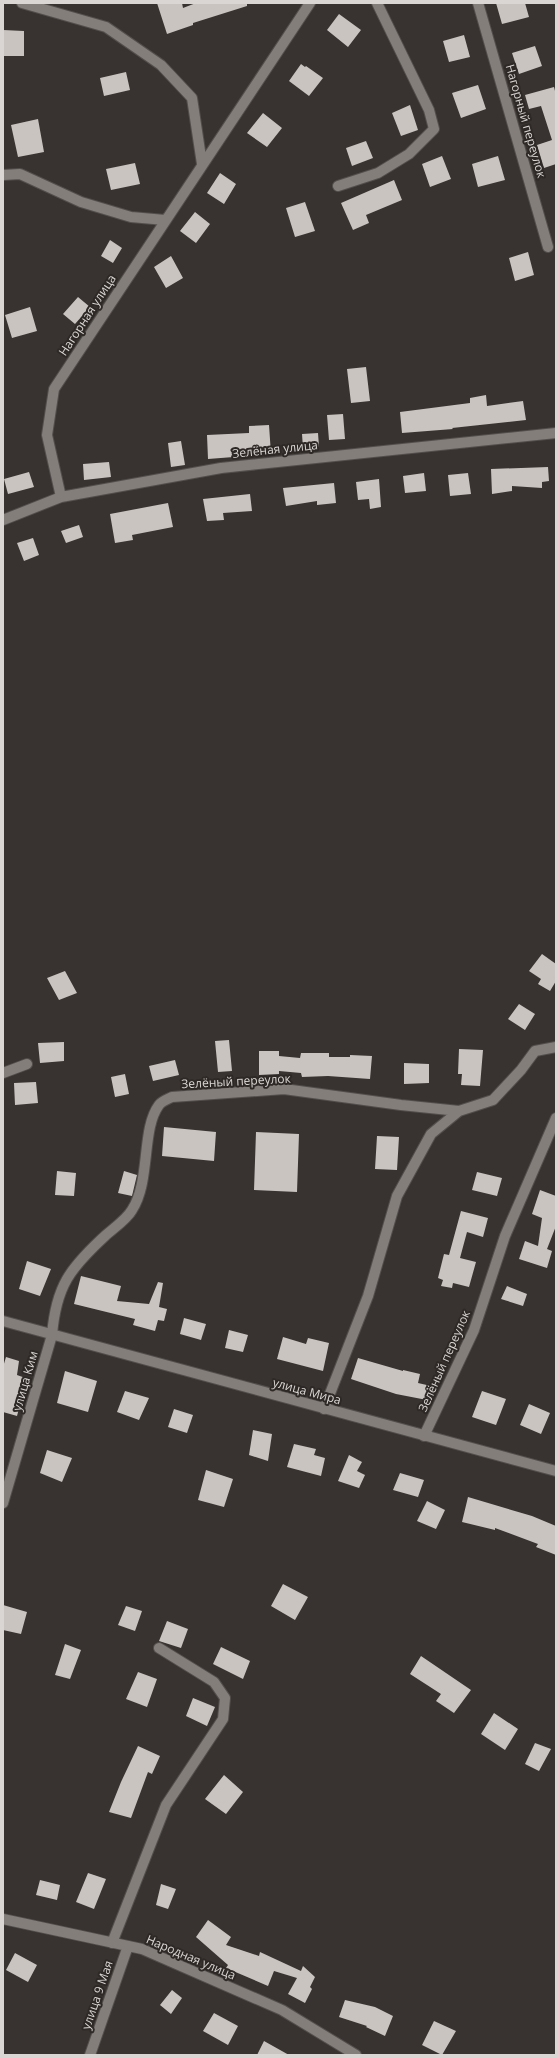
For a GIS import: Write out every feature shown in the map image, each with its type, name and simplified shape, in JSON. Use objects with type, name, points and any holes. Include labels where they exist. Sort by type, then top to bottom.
[{"type":"street","points":[[22,3],[106,27],[161,65],[192,98],[202,164]]},
{"type":"street","name":"Нагорная улица","points":[[61,497],[47,435],[54,389],[310,3]]},
{"type":"street","points":[[338,186],[378,173],[408,154],[434,129],[428,110],[377,3]]},
{"type":"street","name":"Нагорный переулок","points":[[478,3],[548,247]]},
{"type":"street","points":[[3,175],[20,174],[81,202],[131,217],[165,220]]},
{"type":"street","name":"Зелёная улица","points":[[3,520],[61,497],[221,468],[556,433]]},
{"type":"street","name":"Зелёный переулок","points":[[324,1409],[368,1296],[397,1196],[431,1134],[459,1111],[493,1100],[521,1070],[535,1051],[556,1046]]},
{"type":"street","points":[[3,1073],[27,1064]]},
{"type":"street","name":"Зелёный переулок","points":[[52,1336],[54,1312],[62,1286],[80,1258],[132,1211],[142,1183],[152,1122],[160,1104],[172,1097],[284,1090],[459,1111]]},
{"type":"street","name":"Зелёный переулок","points":[[424,1436],[474,1330],[505,1236],[556,1118]]},
{"type":"street","name":"улица Мира","points":[[3,1321],[52,1336],[556,1471]]},
{"type":"street","name":"улица Ким","points":[[3,1503],[52,1336]]},
{"type":"street","points":[[112,1943],[166,1805],[223,1719],[225,1698],[214,1682],[160,1648]]},
{"type":"street","name":"Народная улица","points":[[3,1919],[142,1949],[282,2010],[356,2055]]},
{"type":"street","name":"улица 9 Мая","points":[[88,2054],[128,1946]]},
{"type":"building","points":[[157,3],[182,3],[183,8],[196,3],[247,3],[247,6],[193,23],[193,25],[167,34]]},
{"type":"building","points":[[496,3],[525,3],[529,17],[502,24]]},
{"type":"building","points":[[339,14],[361,30],[348,47],[327,30]]},
{"type":"building","points":[[3,30],[24,31],[24,56],[3,56]]},
{"type":"building","points":[[464,35],[470,57],[449,62],[443,41]]},
{"type":"building","points":[[535,46],[542,66],[519,74],[512,53]]},
{"type":"building","points":[[301,64],[323,78],[309,96],[289,81]]},
{"type":"building","points":[[126,72],[130,90],[104,96],[100,78]]},
{"type":"building","points":[[478,85],[486,109],[461,118],[452,93]]},
{"type":"building","points":[[554,87],[556,95],[556,164],[544,168],[537,145],[552,140],[541,106],[529,109],[525,95]]},
{"type":"building","points":[[410,105],[418,130],[401,136],[392,113]]},
{"type":"building","points":[[263,113],[282,128],[267,147],[247,133]]},
{"type":"building","points":[[38,119],[44,152],[18,157],[11,125]]},
{"type":"building","points":[[366,141],[373,158],[352,166],[346,148]]},
{"type":"building","points":[[442,156],[451,179],[430,187],[422,164]]},
{"type":"building","points":[[498,156],[505,180],[478,187],[472,164]]},
{"type":"building","points":[[135,163],[140,184],[111,190],[106,169]]},
{"type":"building","points":[[220,173],[236,184],[224,204],[207,193]]},
{"type":"building","points":[[394,180],[402,200],[366,215],[369,223],[353,230],[341,203]]},
{"type":"building","points":[[305,202],[315,231],[295,237],[286,208]]},
{"type":"building","points":[[195,212],[210,224],[196,243],[180,231]]},
{"type":"building","points":[[110,240],[122,248],[113,263],[101,256]]},
{"type":"building","points":[[528,252],[534,275],[515,281],[509,258]]},
{"type":"building","points":[[171,256],[183,278],[166,288],[154,267]]},
{"type":"building","points":[[78,297],[90,307],[75,324],[63,314]]},
{"type":"building","points":[[30,307],[37,331],[12,338],[5,315]]},
{"type":"building","points":[[366,367],[370,401],[351,403],[347,369]]},
{"type":"building","points":[[486,395],[487,406],[523,401],[526,420],[452,428],[453,429],[402,433],[400,412],[470,403],[470,398]]},
{"type":"building","points":[[343,414],[345,439],[329,440],[327,415]]},
{"type":"building","points":[[269,425],[271,454],[208,459],[207,435],[249,433],[249,426]]},
{"type":"building","points":[[318,433],[319,447],[303,448],[302,434]]},
{"type":"building","points":[[181,441],[185,465],[171,467],[168,443]]},
{"type":"building","points":[[109,462],[111,477],[84,480],[83,464]]},
{"type":"building","points":[[548,467],[549,481],[542,482],[542,488],[512,486],[512,491],[492,494],[491,469]]},
{"type":"building","points":[[29,472],[34,487],[8,494],[4,479]]},
{"type":"building","points":[[424,473],[426,491],[405,493],[403,476]]},
{"type":"building","points":[[468,473],[471,494],[450,496],[448,475]]},
{"type":"building","points":[[379,479],[381,507],[370,509],[369,499],[358,500],[356,482]]},
{"type":"building","points":[[334,483],[336,503],[317,505],[317,501],[286,506],[283,488]]},
{"type":"building","points":[[250,494],[252,511],[223,513],[224,520],[207,521],[203,499]]},
{"type":"building","points":[[168,503],[173,527],[132,535],[133,540],[115,543],[110,514]]},
{"type":"building","points":[[79,525],[83,537],[66,543],[61,531]]},
{"type":"building","points":[[33,538],[39,555],[24,561],[17,543]]},
{"type":"building","points":[[542,954],[556,964],[556,981],[550,991],[538,984],[541,979],[529,971]]},
{"type":"building","points":[[65,971],[77,993],[59,1000],[47,978]]},
{"type":"building","points":[[519,1004],[535,1014],[525,1030],[508,1019]]},
{"type":"building","points":[[229,1040],[232,1071],[218,1072],[215,1041]]},
{"type":"building","points":[[64,1042],[64,1061],[40,1063],[38,1043]]},
{"type":"building","points":[[459,1049],[483,1050],[480,1086],[461,1085],[462,1074],[458,1074]]},
{"type":"building","points":[[259,1051],[279,1051],[279,1056],[300,1058],[301,1053],[329,1053],[329,1057],[350,1057],[350,1055],[372,1056],[370,1079],[328,1076],[302,1077],[301,1073],[279,1071],[279,1074],[259,1075]]},
{"type":"building","points":[[175,1060],[179,1075],[153,1081],[149,1066]]},
{"type":"building","points":[[404,1063],[429,1064],[429,1083],[404,1084]]},
{"type":"building","points":[[125,1074],[129,1094],[115,1097],[111,1077]]},
{"type":"building","points":[[36,1082],[38,1103],[15,1105],[14,1083]]},
{"type":"building","points":[[164,1127],[216,1132],[214,1161],[162,1156]]},
{"type":"building","points":[[256,1132],[299,1134],[297,1192],[254,1190]]},
{"type":"building","points":[[377,1136],[399,1137],[397,1170],[375,1169]]},
{"type":"building","points":[[57,1171],[76,1173],[74,1196],[55,1195]]},
{"type":"building","points":[[124,1171],[137,1175],[132,1196],[118,1193]]},
{"type":"building","points":[[477,1172],[502,1178],[497,1196],[472,1190]]},
{"type":"building","points":[[540,1190],[556,1196],[556,1226],[547,1249],[552,1251],[547,1268],[519,1259],[525,1241],[538,1246],[542,1218],[532,1214]]},
{"type":"building","points":[[461,1211],[488,1218],[483,1237],[467,1232],[460,1258],[476,1262],[469,1287],[453,1283],[452,1288],[441,1286],[443,1280],[438,1278],[444,1254],[449,1255]]},
{"type":"building","points":[[27,1261],[51,1269],[40,1296],[19,1289]]},
{"type":"building","points":[[81,1276],[121,1286],[117,1301],[149,1304],[158,1282],[163,1283],[159,1307],[167,1309],[164,1321],[158,1320],[155,1331],[133,1325],[135,1319],[74,1304]]},
{"type":"building","points":[[507,1286],[527,1294],[523,1306],[501,1299]]},
{"type":"building","points":[[184,1318],[206,1324],[201,1340],[180,1334]]},
{"type":"building","points":[[229,1330],[248,1335],[243,1352],[225,1348]]},
{"type":"building","points":[[283,1337],[306,1344],[308,1338],[329,1343],[323,1371],[277,1359]]},
{"type":"building","points":[[6,1357],[19,1361],[17,1375],[31,1380],[24,1402],[21,1401],[17,1416],[3,1412],[3,1367]]},
{"type":"building","points":[[358,1358],[403,1371],[420,1374],[418,1383],[431,1386],[427,1400],[396,1394],[351,1379]]},
{"type":"building","points":[[65,1371],[97,1381],[88,1412],[57,1403]]},
{"type":"building","points":[[125,1391],[149,1398],[139,1420],[117,1412]]},
{"type":"building","points":[[482,1391],[506,1399],[496,1425],[472,1417]]},
{"type":"building","points":[[529,1404],[550,1413],[541,1434],[520,1425]]},
{"type":"building","points":[[174,1409],[193,1415],[187,1433],[168,1427]]},
{"type":"building","points":[[253,1430],[272,1434],[268,1461],[249,1455]]},
{"type":"building","points":[[294,1444],[316,1449],[314,1455],[325,1458],[321,1476],[287,1467]]},
{"type":"building","points":[[47,1450],[72,1458],[62,1482],[40,1473]]},
{"type":"building","points":[[349,1455],[362,1462],[357,1471],[365,1475],[359,1488],[338,1481]]},
{"type":"building","points":[[206,1470],[233,1479],[224,1507],[198,1500]]},
{"type":"building","points":[[400,1473],[424,1480],[418,1497],[393,1490]]},
{"type":"building","points":[[468,1497],[532,1516],[556,1526],[556,1555],[536,1547],[538,1544],[495,1528],[495,1530],[462,1522]]},
{"type":"building","points":[[427,1501],[445,1510],[436,1529],[417,1521]]},
{"type":"building","points":[[283,1584],[308,1597],[295,1620],[271,1606]]},
{"type":"building","points":[[3,1605],[27,1612],[21,1634],[3,1630]]},
{"type":"building","points":[[126,1606],[142,1611],[135,1631],[118,1625]]},
{"type":"building","points":[[167,1621],[188,1629],[181,1648],[159,1641]]},
{"type":"building","points":[[65,1644],[81,1650],[70,1679],[55,1675]]},
{"type":"building","points":[[221,1647],[250,1661],[243,1679],[213,1664]]},
{"type":"building","points":[[421,1656],[471,1690],[454,1713],[436,1701],[441,1694],[410,1674]]},
{"type":"building","points":[[138,1672],[157,1679],[147,1707],[126,1699]]},
{"type":"building","points":[[193,1698],[215,1707],[207,1726],[186,1716]]},
{"type":"building","points":[[494,1713],[518,1729],[505,1750],[481,1734]]},
{"type":"building","points":[[535,1743],[551,1749],[539,1771],[525,1764]]},
{"type":"building","points":[[138,1746],[160,1756],[152,1774],[148,1772],[131,1818],[109,1812]]},
{"type":"building","points":[[224,1775],[243,1792],[226,1814],[205,1799]]},
{"type":"building","points":[[88,1873],[106,1879],[94,1909],[76,1902]]},
{"type":"building","points":[[40,1880],[60,1885],[57,1900],[36,1895]]},
{"type":"building","points":[[161,1884],[176,1889],[168,1909],[156,1905]]},
{"type":"building","points":[[208,1920],[231,1937],[226,1945],[259,1956],[260,1952],[301,1971],[303,1966],[315,1977],[310,1987],[312,1989],[305,2003],[288,1994],[297,1978],[274,1971],[268,1986],[226,1968],[228,1965],[196,1937]]},
{"type":"building","points":[[15,1953],[37,1965],[28,1982],[6,1970]]},
{"type":"building","points":[[172,1990],[182,1998],[171,2014],[160,2005]]},
{"type":"building","points":[[345,2000],[375,2007],[393,2016],[385,2036],[366,2027],[367,2026],[339,2017]]},
{"type":"building","points":[[214,2013],[238,2026],[228,2045],[203,2031]]},
{"type":"building","points":[[434,2021],[456,2031],[442,2055],[422,2045]]},
{"type":"building","points":[[264,2041],[289,2055],[257,2055]]}]
